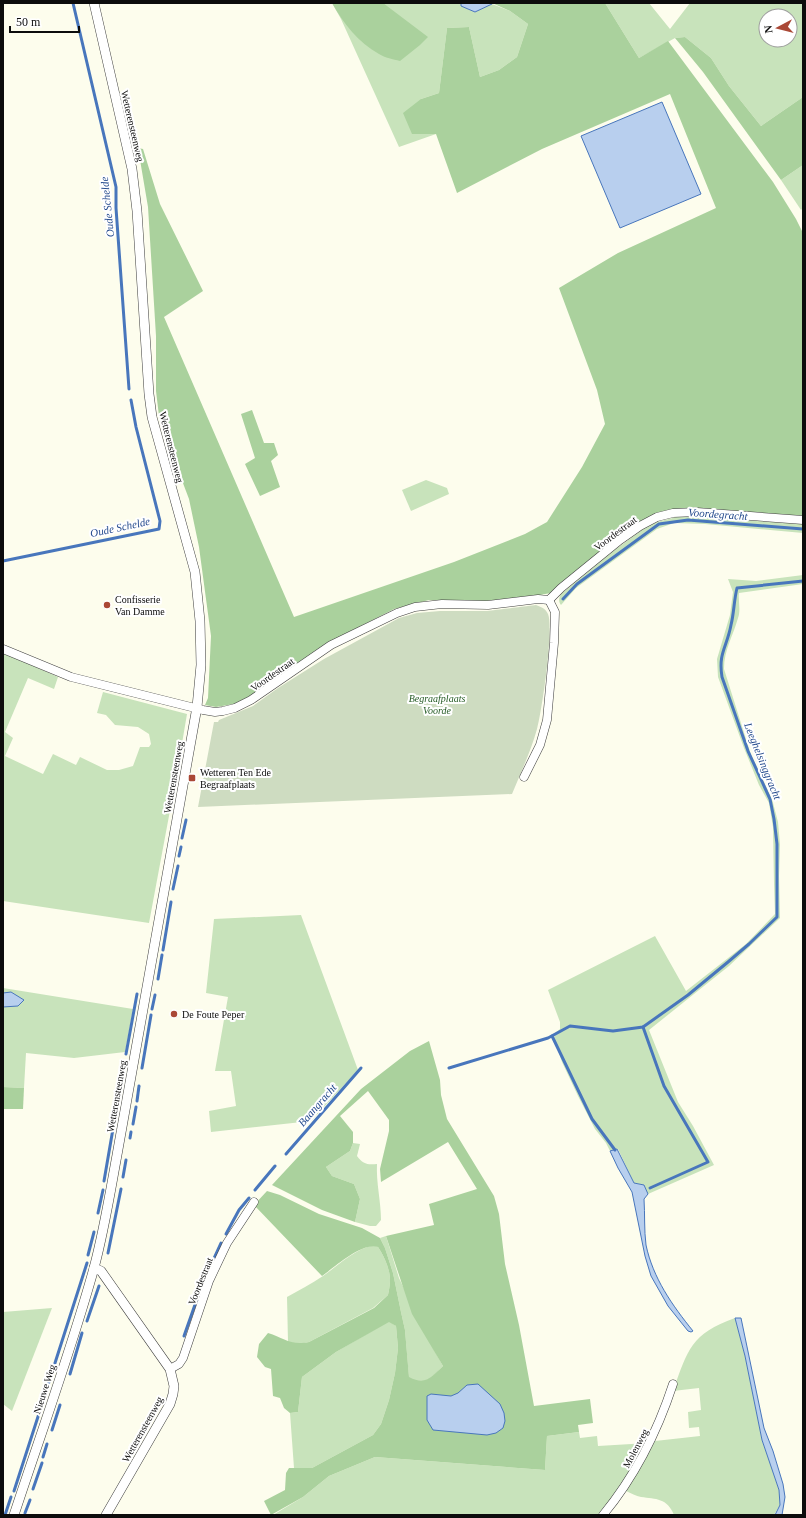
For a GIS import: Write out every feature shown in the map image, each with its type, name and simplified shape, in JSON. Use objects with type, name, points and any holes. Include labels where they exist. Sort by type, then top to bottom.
[{"type":"street","name":"Wetterensteenweg","points":[[94,3],[132,169],[137,211],[148,386],[152,417],[195,572],[200,621],[201,665],[197,707],[113,1178],[94,1268],[101,1271],[170,1369],[174,1386],[170,1404],[106,1515]]},
{"type":"street","name":"Voordestraat","points":[[3,649],[71,677],[215,712],[235,708],[251,700],[330,645],[397,613],[415,607],[442,604],[488,605],[538,599],[549,600],[561,588],[620,540],[640,526],[657,517],[673,513],[697,512],[803,520]]},
{"type":"street","points":[[524,777],[540,745],[547,720],[554,643],[555,612],[549,600]]},
{"type":"street","name":"Voordestraat","points":[[170,1369],[179,1364],[183,1358],[209,1281],[226,1243],[254,1202]]},
{"type":"street","name":"Nieuwe Weg","points":[[14,1515],[54,1396],[94,1268]]},
{"type":"street","name":"Molenweg","points":[[603,1515],[627,1484],[641,1460],[654,1435],[673,1384]]},
{"type":"green space","points":[[332,3],[461,3],[461,6],[475,12],[492,4],[510,11],[528,24],[517,57],[499,70],[480,77],[469,27],[447,28],[439,93],[421,99],[436,134],[399,147],[341,19]]},
{"type":"green space","points":[[332,3],[383,3],[428,37],[400,61],[386,57],[371,49],[358,38],[341,18]]},
{"type":"green space","points":[[492,3],[605,3],[639,58],[668,41],[773,182],[796,219],[803,233],[803,516],[697,508],[679,509],[652,515],[551,593],[528,597],[474,602],[429,600],[394,609],[330,642],[249,697],[234,704],[216,707],[205,705],[208,698],[211,636],[199,547],[189,499],[159,416],[156,391],[156,336],[148,207],[138,148],[143,149],[160,204],[203,291],[164,317],[294,617],[454,562],[525,534],[547,522],[582,467],[605,424],[597,390],[559,288],[618,253],[716,208],[670,94],[542,149],[457,193],[436,134],[412,134],[403,113],[421,99],[439,93],[447,28],[469,27],[480,77],[499,70],[517,57],[528,24],[510,11]]},
{"type":"green space","points":[[605,3],[649,3],[670,29],[690,3],[803,3],[803,97],[761,126],[729,86],[711,58],[685,37],[675,38],[639,58]]},
{"type":"green space","points":[[685,37],[711,58],[729,86],[761,126],[803,97],[803,165],[781,180],[703,72],[675,38]]},
{"type":"green space","points":[[803,165],[803,208],[801,210],[781,180]]},
{"type":"green space","points":[[252,410],[264,443],[274,443],[278,455],[271,461],[280,487],[260,496],[245,464],[255,458],[241,414]]},
{"type":"green space","points":[[426,480],[447,488],[449,494],[411,511],[402,490]]},
{"type":"green space","points":[[680,516],[803,524],[803,533],[705,524],[674,523],[657,529],[639,542],[576,588],[561,605],[559,600],[561,594],[612,552],[646,527],[657,522]]},
{"type":"green space","points":[[803,575],[803,584],[739,593],[739,615],[724,662],[724,669],[751,755],[772,799],[778,822],[780,845],[780,918],[729,966],[649,1030],[678,1102],[714,1165],[648,1194],[644,1185],[634,1183],[618,1149],[610,1151],[606,1143],[595,1129],[578,1096],[562,1062],[554,1038],[555,1033],[560,1029],[560,1022],[548,990],[655,936],[686,991],[746,944],[775,914],[773,827],[769,803],[759,785],[744,748],[718,677],[717,659],[730,615],[733,592],[728,579],[756,581]]},
{"type":"green space","name":"Begraafplaats Voorde","points":[[536,605],[546,610],[548,614],[550,635],[547,670],[542,705],[535,737],[512,794],[198,807],[214,722],[218,722],[219,720],[253,706],[278,688],[324,659],[399,618],[417,613],[440,611],[487,611]]},
{"type":"green space","points":[[3,652],[58,677],[54,689],[28,678],[5,732],[13,738],[5,756],[43,774],[53,754],[76,765],[80,757],[107,770],[119,770],[133,766],[140,747],[149,747],[151,744],[149,734],[138,727],[115,725],[106,715],[97,713],[103,692],[187,714],[149,923],[3,901]]},
{"type":"green space","points":[[301,915],[358,1070],[311,1121],[211,1132],[209,1111],[236,1106],[231,1071],[215,1071],[228,997],[206,993],[214,919]]},
{"type":"green space","points":[[3,988],[133,1009],[125,1052],[74,1058],[26,1053],[24,1088],[3,1087]]},
{"type":"green space","points":[[429,1041],[440,1080],[441,1095],[447,1119],[494,1196],[499,1214],[505,1264],[519,1325],[534,1406],[590,1399],[593,1423],[578,1425],[579,1432],[547,1436],[545,1470],[375,1457],[329,1476],[303,1497],[271,1515],[264,1501],[285,1490],[286,1473],[289,1468],[312,1468],[373,1435],[381,1424],[389,1400],[395,1373],[398,1348],[396,1326],[389,1322],[336,1352],[302,1377],[298,1412],[290,1413],[284,1408],[280,1398],[273,1396],[271,1369],[265,1367],[257,1357],[259,1344],[268,1333],[292,1342],[309,1342],[374,1308],[388,1295],[390,1276],[388,1267],[378,1247],[372,1246],[364,1248],[349,1256],[322,1276],[254,1205],[267,1191],[280,1195],[319,1214],[362,1228],[380,1238],[385,1248],[393,1273],[405,1330],[409,1377],[420,1381],[428,1379],[443,1366],[412,1314],[386,1236],[434,1225],[429,1204],[477,1189],[448,1142],[381,1182],[380,1169],[389,1131],[389,1120],[368,1091],[340,1116],[353,1132],[353,1143],[350,1151],[326,1167],[332,1176],[354,1184],[360,1199],[355,1222],[322,1210],[272,1185],[361,1089],[410,1051]]},
{"type":"green space","points":[[3,1087],[24,1088],[23,1109],[3,1109]]},
{"type":"green space","points":[[353,1143],[360,1144],[357,1156],[361,1161],[368,1164],[377,1164],[381,1220],[376,1226],[355,1222],[360,1199],[354,1184],[332,1176],[326,1167],[350,1151]]},
{"type":"green space","points":[[386,1236],[399,1278],[429,1341],[443,1366],[428,1380],[415,1381],[409,1378],[405,1330],[393,1273],[385,1248],[380,1238]]},
{"type":"green space","points":[[374,1245],[378,1247],[388,1267],[390,1286],[388,1295],[373,1308],[309,1342],[299,1344],[288,1342],[287,1297],[323,1276],[359,1250]]},
{"type":"green space","points":[[52,1308],[12,1411],[3,1404],[3,1312]]},
{"type":"green space","points":[[735,1318],[745,1356],[762,1440],[779,1490],[780,1505],[774,1515],[674,1515],[668,1505],[660,1500],[639,1497],[626,1491],[655,1441],[700,1436],[699,1427],[689,1428],[688,1412],[701,1410],[699,1388],[673,1391],[683,1364],[693,1345],[709,1330]]},
{"type":"green space","points":[[389,1321],[396,1326],[398,1348],[395,1373],[389,1400],[381,1424],[373,1435],[312,1468],[294,1468],[290,1413],[298,1412],[302,1377],[336,1352]]},
{"type":"green space","points":[[579,1432],[580,1438],[597,1436],[598,1446],[648,1443],[634,1468],[599,1515],[273,1515],[303,1497],[329,1476],[375,1457],[545,1470],[547,1436]]},
{"type":"water","points":[[461,3],[492,4],[475,12],[461,6]]},
{"type":"water","points":[[662,102],[701,194],[620,228],[581,136]]},
{"type":"water","points":[[11,992],[24,1000],[18,1006],[3,1007],[3,993]]},
{"type":"water","points":[[617,1149],[634,1183],[644,1185],[648,1194],[644,1199],[645,1239],[649,1257],[664,1291],[693,1331],[691,1332],[688,1331],[668,1306],[651,1276],[645,1256],[632,1192],[610,1151]]},
{"type":"water","points":[[735,1318],[741,1318],[764,1428],[783,1484],[785,1497],[782,1515],[775,1515],[780,1505],[779,1490],[762,1440],[745,1356]]},
{"type":"water","points":[[478,1384],[500,1404],[504,1413],[505,1421],[503,1428],[496,1433],[487,1435],[433,1430],[427,1420],[427,1396],[431,1394],[451,1396],[458,1393],[467,1385]]},
{"type":"waterway","name":"Oude Schelde","points":[[73,3],[116,187],[116,208],[129,389]]},
{"type":"waterway","name":"Oude Schelde","points":[[3,561],[159,529],[160,521],[136,427],[131,400]]},
{"type":"waterway","name":"Voordegracht","points":[[563,599],[577,584],[659,524],[688,520],[803,529]]},
{"type":"waterway","name":"Leeghelsinggracht","points":[[449,1068],[548,1038],[570,1026],[613,1031],[643,1027],[688,995],[749,944],[777,917],[777,844],[770,799],[748,751],[722,677],[721,662],[732,620],[737,588],[803,581]]},
{"type":"waterway","points":[[182,838],[186,820]]},
{"type":"waterway","points":[[179,856],[181,847]]},
{"type":"waterway","points":[[173,889],[178,866]]},
{"type":"waterway","points":[[163,950],[171,902]]},
{"type":"waterway","points":[[158,979],[162,955]]},
{"type":"waterway","points":[[126,1054],[137,994]]},
{"type":"waterway","points":[[152,1009],[155,995]]},
{"type":"waterway","points":[[142,1068],[151,1015]]},
{"type":"waterway","points":[[643,1027],[664,1086],[708,1162],[650,1188]]},
{"type":"waterway","points":[[552,1036],[592,1119],[615,1150]]},
{"type":"waterway","points":[[104,1181],[124,1065]]},
{"type":"waterway","name":"Baangracht","points":[[286,1154],[361,1068]]},
{"type":"waterway","points":[[137,1101],[139,1086]]},
{"type":"waterway","points":[[133,1124],[136,1107]]},
{"type":"waterway","points":[[130,1138],[131,1132]]},
{"type":"waterway","points":[[123,1177],[126,1160]]},
{"type":"waterway","name":"Baangracht","points":[[255,1190],[275,1166]]},
{"type":"waterway","points":[[108,1253],[121,1189]]},
{"type":"waterway","points":[[98,1213],[103,1190]]},
{"type":"waterway","name":"Baangracht","points":[[226,1234],[239,1210],[249,1198]]},
{"type":"waterway","points":[[88,1255],[94,1232]]},
{"type":"waterway","name":"Baangracht","points":[[200,1289],[221,1243]]},
{"type":"waterway","points":[[47,1388],[87,1263]]},
{"type":"waterway","points":[[87,1321],[99,1286]]},
{"type":"waterway","name":"Baangracht","points":[[184,1336],[197,1299]]},
{"type":"waterway","points":[[70,1374],[82,1333]]},
{"type":"waterway","points":[[14,1491],[45,1395]]},
{"type":"waterway","points":[[52,1430],[60,1405]]},
{"type":"waterway","points":[[43,1457],[47,1444]]},
{"type":"waterway","points":[[33,1489],[42,1463]]},
{"type":"waterway","points":[[5,1515],[11,1497]]},
{"type":"waterway","points":[[25,1513],[30,1500]]},
{"type":"place","name":"Confisserie Van Damme","points":[[107,605]]},
{"type":"place","name":"Wetteren Ten Ede Begraafplaats","points":[[192,778]]},
{"type":"place","name":"De Foute Peper","points":[[174,1014]]}]
